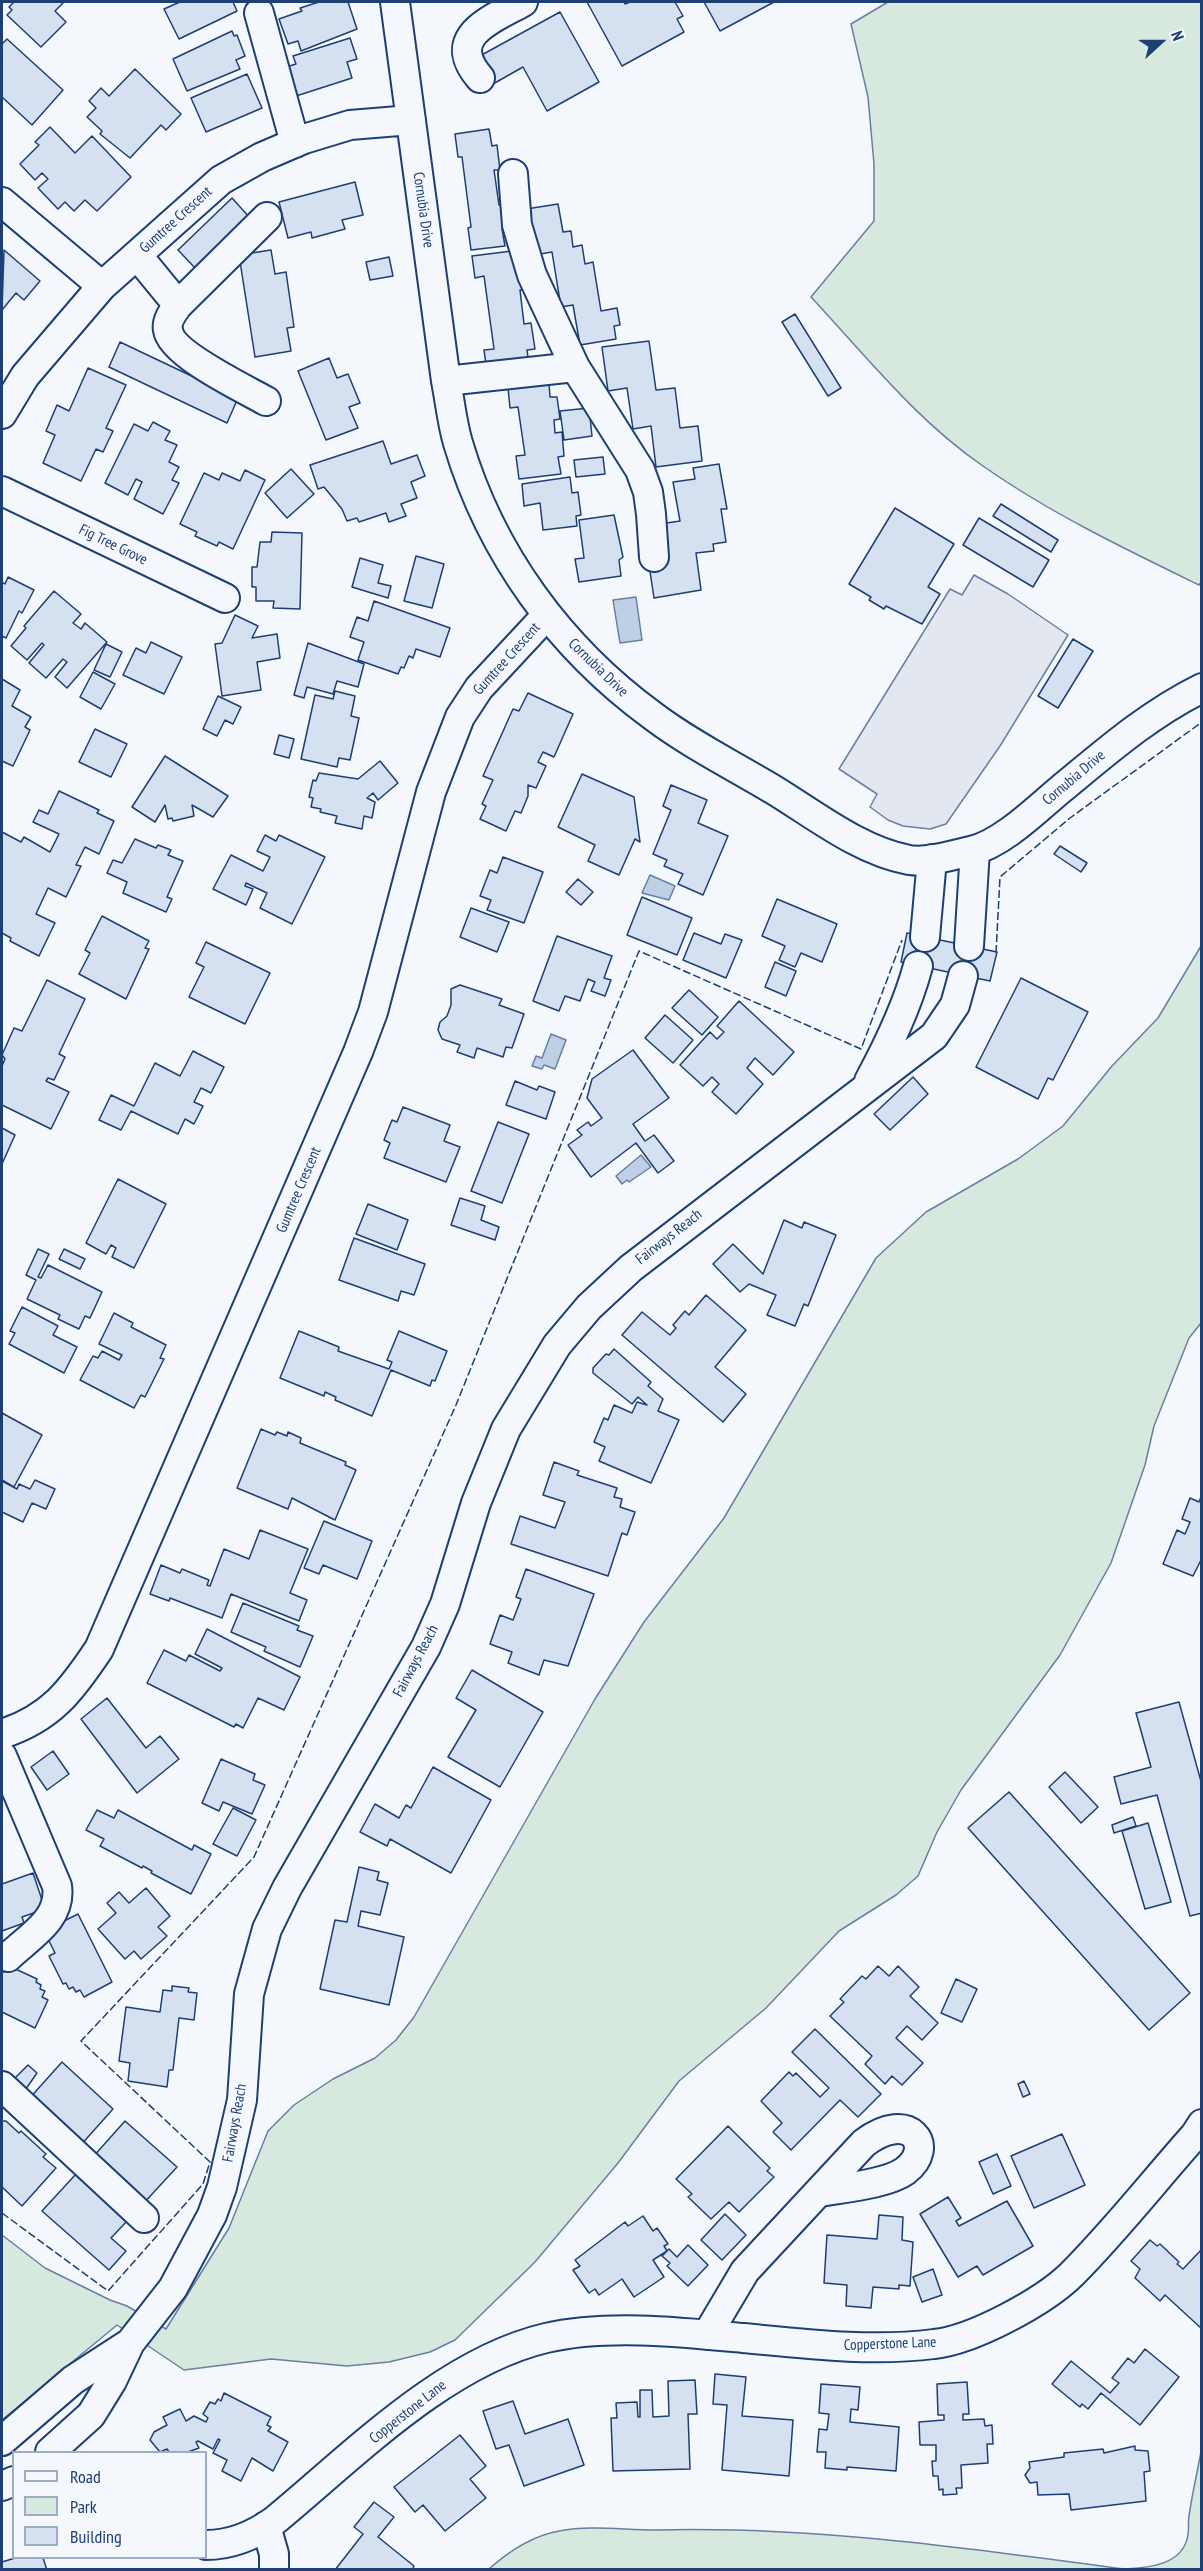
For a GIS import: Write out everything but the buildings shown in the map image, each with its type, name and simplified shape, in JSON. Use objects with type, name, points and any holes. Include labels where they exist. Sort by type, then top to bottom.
[{"type":"street","name":"Cornubia Drive","points":[[395,2],[446,381],[458,441],[491,529],[546,616],[622,692],[655,718],[862,842],[882,852],[911,860],[932,859],[975,850],[1013,829],[1135,727],[1171,703],[1202,688]]},
{"type":"street","points":[[480,78],[470,66],[465,54],[471,35],[480,27],[523,2]]},
{"type":"street","points":[[259,13],[295,143]]},
{"type":"street","name":"Gumtree Crescent","points":[[2,414],[25,376],[102,286],[221,180],[262,157],[295,143],[350,125],[411,120]]},
{"type":"street","points":[[513,174],[517,225],[524,254],[575,367],[640,470],[651,514],[654,557]]},
{"type":"street","points":[[2,202],[102,286]]},
{"type":"street","points":[[266,401],[180,350],[168,331],[169,319],[178,305],[267,217]]},
{"type":"street","points":[[137,255],[178,305]]},
{"type":"street","points":[[446,381],[575,367]]},
{"type":"street","name":"Fig Tree Grove","points":[[2,491],[225,598]]},
{"type":"street","name":"Gumtree Crescent","points":[[2,1734],[41,1717],[60,1701],[99,1649],[358,1052],[373,1012],[431,792],[460,717],[479,688],[546,616]]},
{"type":"street","points":[[969,946],[975,850]]},
{"type":"street","points":[[925,937],[932,859]]},
{"type":"street","name":"Fairways Reach","points":[[866,1086],[892,1038],[911,991],[918,966]]},
{"type":"street","name":"Fairways Reach","points":[[66,2448],[91,2415],[112,2381],[130,2343],[173,2288],[190,2261],[213,2215],[222,2187],[242,2100],[249,1994],[267,1929],[286,1888],[426,1647],[445,1604],[476,1503],[506,1429],[521,1403],[557,1345],[605,1291],[702,1211],[934,1036],[955,1005],[963,976]]},
{"type":"street","points":[[2,1756],[57,1886],[59,1897],[57,1909],[48,1921],[8,1957]]},
{"type":"street","points":[[2,2086],[144,2218]]},
{"type":"street","name":"Copperstone Lane","points":[[207,2545],[253,2536],[424,2396],[468,2368],[508,2349],[546,2338],[588,2332],[707,2335],[875,2348],[938,2344],[985,2328],[1022,2309],[1070,2276],[1195,2135],[1202,2124]]},
{"type":"street","points":[[707,2335],[745,2271],[820,2192]]},
{"type":"street","name":"Fairways Reach","points":[[11,2443],[39,2411],[73,2380],[130,2343]]},
{"type":"street","points":[[39,2411],[66,2448]]},
{"type":"street","points":[[266,2526],[274,2554],[274,2570]]},
{"type":"green space","points":[[888,2],[1201,2],[1202,581],[1199,585],[1061,515],[983,466],[936,429],[914,408],[811,297],[874,221],[874,164],[868,97],[851,24]]},
{"type":"green space","points":[[1201,946],[1201,1323],[1189,1338],[1154,1426],[1145,1465],[1111,1563],[1060,1655],[961,1790],[937,1832],[918,1876],[896,1895],[839,1931],[766,2008],[679,2081],[618,2163],[535,2262],[455,2340],[430,2352],[389,2362],[347,2366],[271,2359],[184,2370],[117,2325],[2,2420],[2,2235],[45,2268],[127,2306],[166,2329],[229,2228],[268,2131],[294,2105],[333,2079],[375,2058],[396,2040],[414,2017],[595,1699],[644,1622],[724,1518],[876,1258],[926,1212],[1018,1159],[1063,1126],[1112,1066],[1158,1018]]},
{"type":"green space","points":[[1201,2452],[1201,2569],[1124,2569],[1164,2563],[1179,2553],[1185,2545]]},
{"type":"green space","points":[[595,2528],[773,2531],[832,2535],[949,2546],[1124,2569],[489,2569],[530,2540],[559,2531]]},
{"type":"shaded area","points":[[974,575],[1008,594],[1068,635],[1000,746],[946,824],[930,829],[903,826],[888,820],[870,807],[877,794],[839,769],[950,589],[962,595]]},
{"type":"water","points":[[636,597],[642,640],[620,643],[613,600]]},
{"type":"water","points":[[650,875],[675,886],[669,900],[642,893]]},
{"type":"water","points":[[551,1034],[566,1040],[555,1069],[544,1065],[542,1069],[532,1066],[536,1056],[542,1058]]},
{"type":"water","points":[[641,1155],[651,1167],[629,1182],[627,1180],[622,1184],[616,1176]]},
{"type":"fence","points":[[996,953],[1000,877],[1070,818],[1202,722]]},
{"type":"fence","points":[[2,2213],[108,2291],[203,2184],[210,2162],[81,2041],[254,1857],[456,1405],[639,951],[861,1049],[902,940]]}]
